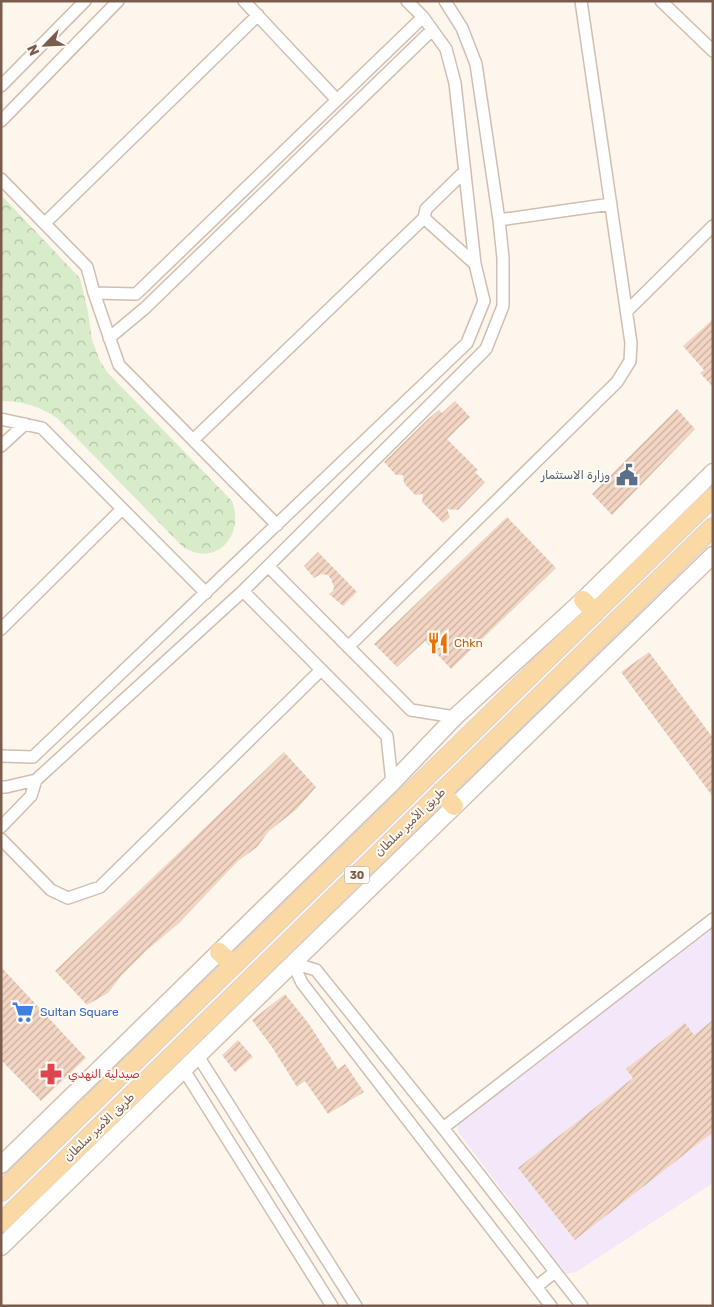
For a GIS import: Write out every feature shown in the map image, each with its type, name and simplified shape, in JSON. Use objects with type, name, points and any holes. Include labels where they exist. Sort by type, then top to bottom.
[{"type":"main road","points":[[1,1165],[392,783],[455,717],[589,606],[713,472]]},
{"type":"main road","name":"طريق الأمير سلطان","points":[[1,1192],[233,965],[589,606],[713,498]]},
{"type":"main road","name":"طريق الأمير سلطان","points":[[1,1223],[713,527]]},
{"type":"main road","points":[[1,1247],[713,555]]},
{"type":"main road","points":[[441,792],[454,806]]},
{"type":"main road","points":[[219,952],[233,965]]},
{"type":"street","points":[[1,86],[85,1]]},
{"type":"street","points":[[1,121],[118,1]]},
{"type":"street","points":[[244,1],[337,100]]},
{"type":"street","points":[[1,756],[33,756],[467,343],[484,301],[475,264],[456,83],[446,48],[423,17],[407,1]]},
{"type":"street","points":[[1,782],[2,787],[6,787],[36,780],[243,590],[486,349],[503,306],[503,258],[499,220],[476,64],[462,28],[446,1]]},
{"type":"street","points":[[348,647],[617,382],[630,361],[632,343],[581,1]]},
{"type":"street","points":[[661,1],[713,51]]},
{"type":"street","points":[[45,224],[258,15]]},
{"type":"street","points":[[94,293],[136,294],[423,17]]},
{"type":"street","points":[[109,338],[145,308],[432,30]]},
{"type":"street","points":[[193,440],[424,218],[426,209],[465,172]]},
{"type":"street","points":[[1,179],[87,267],[118,365],[278,524]]},
{"type":"street","points":[[499,220],[611,204]]},
{"type":"street","points":[[424,218],[475,264]]},
{"type":"street","points":[[627,311],[713,226]]},
{"type":"street","points":[[136,294],[145,308]]},
{"type":"street","points":[[1,419],[42,428],[206,593]]},
{"type":"street","points":[[1,446],[25,424]]},
{"type":"street","points":[[1,629],[122,509]]},
{"type":"street","points":[[268,566],[411,710],[455,717]]},
{"type":"street","points":[[243,590],[386,736],[392,783]]},
{"type":"street","points":[[1,839],[51,890],[68,898],[100,887],[321,670]]},
{"type":"street","points":[[1,827],[31,796],[36,780]]},
{"type":"street","points":[[444,1128],[713,919]]},
{"type":"street","points":[[293,963],[316,970],[444,1128],[582,1306]]},
{"type":"street","points":[[293,963],[302,983],[551,1306]]},
{"type":"street","points":[[198,1056],[356,1306]]},
{"type":"street","points":[[184,1070],[332,1306]]},
{"type":"street","points":[[536,1287],[555,1272]]},
{"type":"shaded area","points":[[713,926],[713,1183],[576,1272],[566,1274],[458,1132],[458,1124]]},
{"type":"green space","points":[[1,195],[80,278],[92,340],[100,361],[107,372],[232,501],[235,525],[225,545],[217,551],[207,553],[195,552],[183,547],[57,418],[30,405],[1,401]]},
{"type":"building","points":[[713,319],[713,387],[700,373],[704,370],[683,346]]},
{"type":"building","points":[[455,401],[470,417],[447,439],[478,470],[475,472],[485,482],[458,510],[447,509],[450,517],[443,523],[422,502],[423,494],[415,495],[404,483],[403,475],[396,475],[384,462],[428,419],[439,410],[442,413]]},
{"type":"building","points":[[677,409],[695,429],[612,515],[592,494]]},
{"type":"building","points":[[507,517],[556,568],[451,669],[425,641],[397,667],[374,644]]},
{"type":"building","points":[[318,552],[357,592],[343,606],[329,594],[333,591],[334,587],[328,575],[321,574],[314,578],[304,566]]},
{"type":"building","points":[[649,652],[713,738],[713,797],[621,672]]},
{"type":"building","points":[[284,752],[316,787],[297,809],[269,831],[257,847],[238,861],[179,923],[146,951],[122,975],[108,993],[87,1005],[55,971]]},
{"type":"building","name":"Sultan Square","points":[[1,967],[86,1058],[41,1101],[1,1060]]},
{"type":"building","points":[[285,994],[309,1024],[338,1069],[345,1064],[364,1092],[328,1114],[305,1081],[297,1087],[272,1047],[252,1020]]},
{"type":"building","points":[[713,1020],[713,1132],[575,1240],[518,1168],[633,1078],[626,1069],[685,1023],[694,1035]]},
{"type":"building","points":[[238,1040],[253,1057],[235,1072],[222,1055]]},
{"type":"place","name":"وزارة الاستثمار","points":[[627,475]]},
{"type":"place","name":"Chkn","points":[[438,643]]},
{"type":"place","name":"Sultan Square","points":[[23,1012]]},
{"type":"place","name":"صيدلية النهدي","points":[[51,1074]]}]
